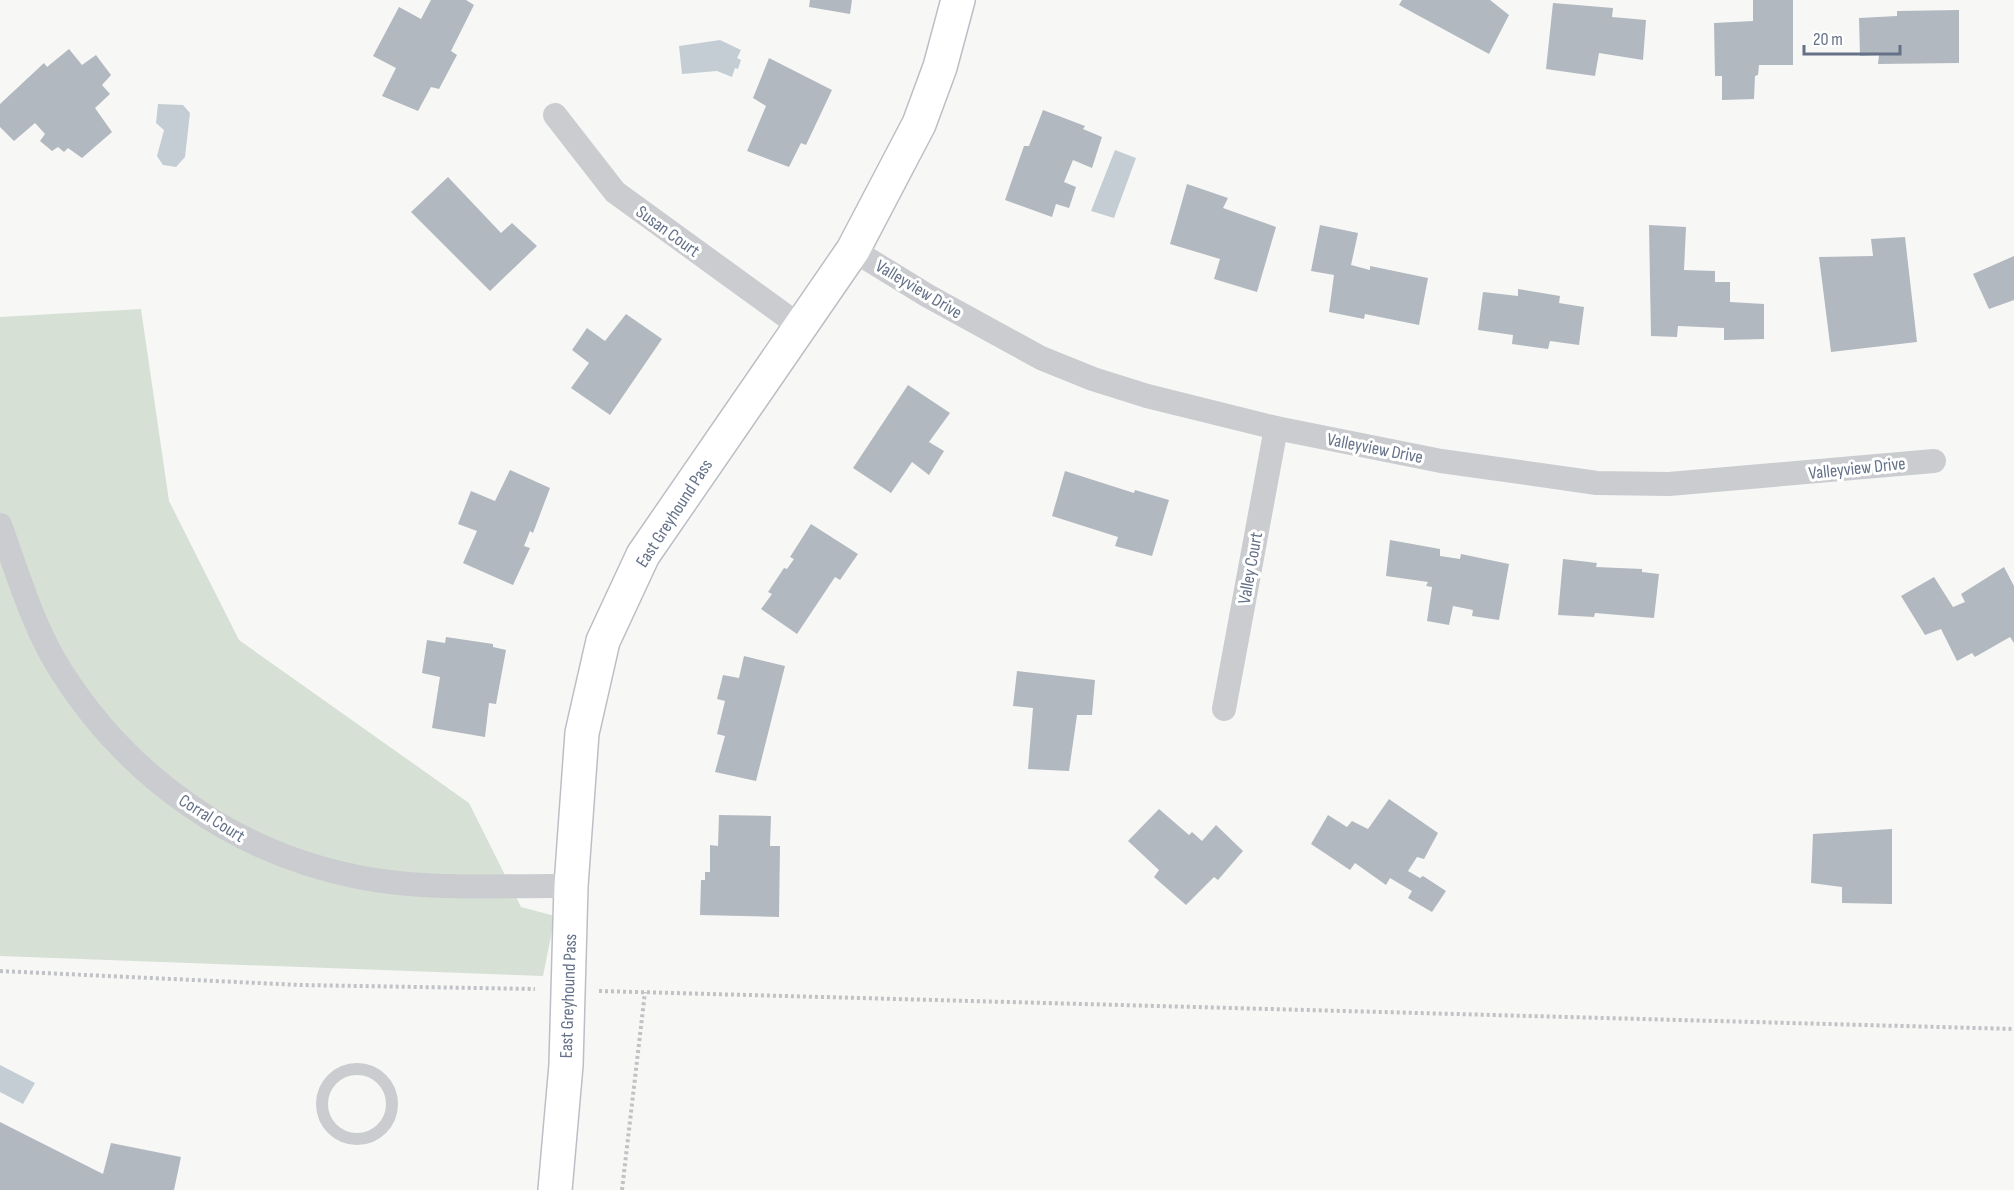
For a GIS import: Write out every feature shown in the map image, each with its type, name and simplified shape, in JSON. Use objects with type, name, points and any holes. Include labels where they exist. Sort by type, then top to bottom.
[{"type":"street","name":"East Greyhound Pass","points":[[555,1190],[566,1065],[571,886],[582,734],[603,641],[644,555],[853,250],[919,124],[940,67],[958,0]]},
{"type":"street","name":"Susan Court","points":[[555,115],[615,192],[801,327]]},
{"type":"street","name":"Valleyview Drive","points":[[853,250],[928,296],[1041,358],[1093,379],[1147,396],[1276,428],[1441,461],[1597,483],[1691,482],[1934,460]]},
{"type":"street","name":"Valley Court","points":[[1224,709],[1276,428]]},
{"type":"street","name":"Corral Court","points":[[0,525],[34,617],[60,670],[89,712],[131,759],[191,807],[229,832],[305,865],[359,878],[418,885],[571,886]]},
{"type":"lane","points":[[350,1070],[373,1072],[383,1079],[393,1101],[392,1113],[387,1124],[369,1138],[357,1140],[336,1132],[328,1124],[322,1102],[330,1082],[350,1070]]},
{"type":"path","points":[[0,971],[301,985],[542,989]]},
{"type":"path","points":[[596,991],[2014,1029]]},
{"type":"path","points":[[622,1190],[645,992]]},
{"type":"shaded area","points":[[720,40],[741,50],[737,58],[741,60],[738,69],[735,68],[732,77],[717,71],[682,74],[679,46]]},
{"type":"shaded area","points":[[158,104],[183,105],[190,113],[185,157],[176,167],[163,165],[157,156],[164,130],[156,123]]},
{"type":"shaded area","points":[[1115,150],[1136,158],[1114,218],[1091,211]]},
{"type":"shaded area","points":[[141,309],[169,501],[239,640],[469,803],[521,907],[555,916],[543,976],[0,956],[0,317]]},
{"type":"shaded area","points":[[0,1065],[35,1083],[23,1104],[0,1092]]},
{"type":"building","points":[[431,0],[466,0],[474,5],[451,51],[457,55],[439,89],[431,87],[418,111],[382,96],[396,68],[373,56],[399,7],[421,19]]},
{"type":"building","points":[[810,0],[852,0],[850,14],[809,7]]},
{"type":"building","points":[[1402,0],[1490,0],[1509,15],[1489,54],[1399,5]]},
{"type":"building","points":[[1753,0],[1793,0],[1793,65],[1759,65],[1758,75],[1755,76],[1754,99],[1722,100],[1722,76],[1715,76],[1714,23],[1753,21]]},
{"type":"building","points":[[1553,3],[1613,8],[1612,17],[1646,20],[1643,60],[1599,53],[1595,76],[1546,69]]},
{"type":"building","points":[[1959,10],[1959,63],[1878,64],[1879,55],[1860,56],[1859,18],[1897,16],[1897,11]]},
{"type":"building","points":[[69,49],[82,65],[96,55],[111,75],[102,85],[110,94],[95,108],[112,132],[82,158],[68,148],[64,152],[58,147],[52,151],[40,141],[45,134],[35,123],[14,141],[0,127],[0,104],[44,63],[47,67]]},
{"type":"building","points":[[769,58],[832,90],[806,145],[801,143],[789,167],[747,151],[766,106],[753,98]]},
{"type":"building","points":[[1043,110],[1085,126],[1083,129],[1102,137],[1092,168],[1073,160],[1064,182],[1076,187],[1069,208],[1056,204],[1052,217],[1005,200],[1024,146],[1029,146]]},
{"type":"building","points":[[448,177],[501,233],[512,223],[537,246],[490,291],[411,212]]},
{"type":"building","points":[[1187,184],[1228,198],[1223,208],[1276,227],[1257,292],[1214,279],[1220,259],[1170,244]]},
{"type":"building","points":[[1320,225],[1358,233],[1351,265],[1370,270],[1370,266],[1428,278],[1419,325],[1365,314],[1364,319],[1329,312],[1334,275],[1311,271]]},
{"type":"building","points":[[1649,225],[1686,227],[1684,270],[1715,271],[1715,282],[1730,282],[1730,302],[1764,304],[1764,339],[1724,340],[1724,328],[1678,326],[1677,337],[1651,336]]},
{"type":"building","points":[[1905,237],[1917,342],[1831,352],[1819,257],[1873,256],[1871,239]]},
{"type":"building","points":[[2014,256],[2014,300],[1989,309],[1973,274]]},
{"type":"building","points":[[1518,289],[1560,296],[1559,303],[1584,307],[1579,345],[1550,341],[1548,349],[1512,344],[1513,335],[1478,330],[1483,292],[1518,296]]},
{"type":"building","points":[[626,314],[662,339],[610,415],[571,388],[589,363],[572,350],[587,328],[605,341]]},
{"type":"building","points":[[908,385],[950,413],[929,442],[944,451],[929,475],[912,462],[891,493],[853,468]]},
{"type":"building","points":[[510,470],[550,488],[533,533],[530,531],[524,546],[530,548],[513,585],[463,563],[477,531],[458,524],[471,491],[495,501]]},
{"type":"building","points":[[1065,471],[1134,493],[1135,490],[1169,500],[1152,556],[1115,546],[1118,537],[1052,516]]},
{"type":"building","points":[[811,524],[858,554],[840,580],[835,577],[797,634],[761,609],[772,594],[768,592],[784,568],[787,569],[794,559],[790,557]]},
{"type":"building","points":[[1390,540],[1440,549],[1440,556],[1460,559],[1461,554],[1509,564],[1499,620],[1472,616],[1473,610],[1453,606],[1449,625],[1427,621],[1432,587],[1426,586],[1428,582],[1386,576]]},
{"type":"building","points":[[1563,559],[1597,563],[1596,567],[1642,569],[1642,572],[1659,574],[1654,618],[1595,613],[1594,617],[1558,615]]},
{"type":"building","points":[[2004,567],[2014,586],[2014,643],[2010,637],[1975,657],[1972,653],[1957,661],[1941,629],[1925,635],[1901,596],[1934,577],[1953,607],[1965,602],[1961,594]]},
{"type":"building","points":[[446,637],[493,644],[493,647],[506,650],[496,704],[489,703],[485,737],[432,728],[440,677],[422,673],[427,640],[445,643]]},
{"type":"building","points":[[744,656],[785,666],[756,781],[715,772],[725,736],[717,734],[725,701],[717,699],[723,675],[739,678]]},
{"type":"building","points":[[1017,671],[1095,680],[1092,715],[1077,715],[1069,771],[1028,769],[1033,708],[1013,706]]},
{"type":"building","points":[[1389,799],[1438,833],[1424,859],[1417,857],[1408,871],[1420,878],[1423,876],[1446,891],[1432,912],[1408,898],[1412,891],[1390,878],[1386,885],[1355,863],[1350,870],[1311,844],[1328,815],[1347,827],[1352,821],[1368,829]]},
{"type":"building","points":[[1159,809],[1189,835],[1192,832],[1202,841],[1216,825],[1243,851],[1218,880],[1214,877],[1186,905],[1154,877],[1159,870],[1128,841]]},
{"type":"building","points":[[719,815],[771,816],[770,846],[780,846],[779,917],[700,915],[701,880],[705,880],[705,872],[710,872],[710,845],[718,846]]},
{"type":"building","points":[[1892,829],[1892,904],[1842,903],[1842,887],[1811,883],[1813,834]]},
{"type":"building","points":[[0,1122],[103,1174],[111,1143],[181,1157],[174,1190],[0,1190]]}]
